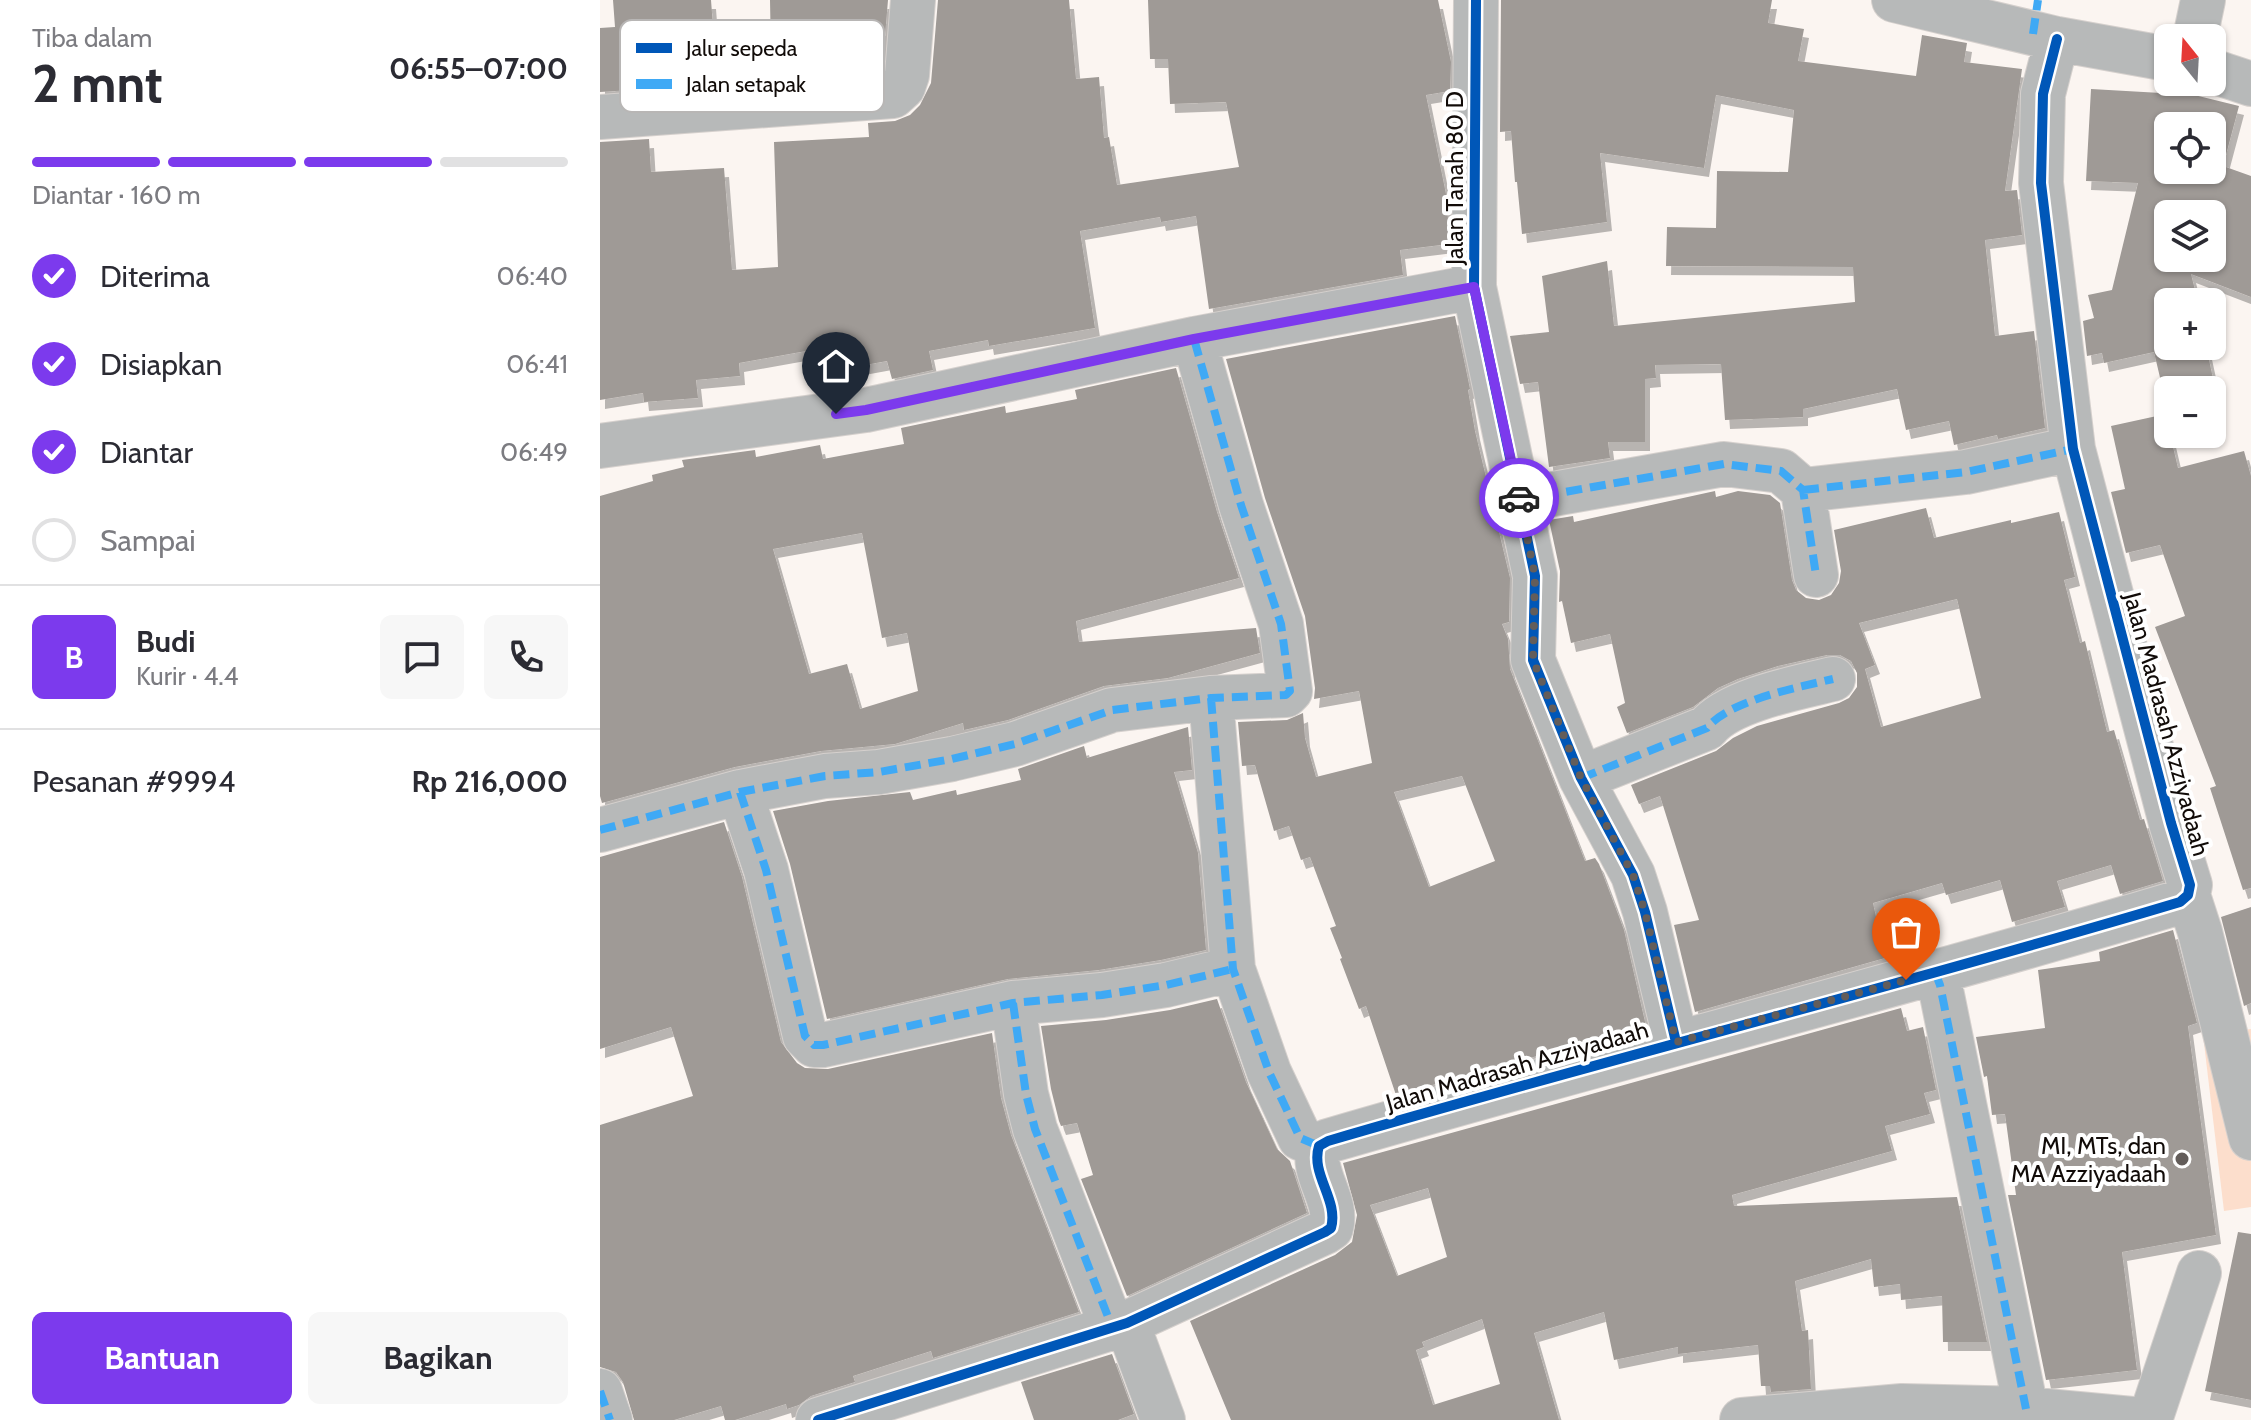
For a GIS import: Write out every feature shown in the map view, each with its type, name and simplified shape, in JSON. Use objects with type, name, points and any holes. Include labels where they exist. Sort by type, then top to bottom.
[{"type":"street","points":[[884,97],[893,96],[903,87],[907,75],[913,0]]},
{"type":"street","name":"Jalan Tanah 80 D","points":[[1476,0],[1474,287],[1535,576],[1533,660],[1581,778],[1633,875],[1676,1042]]},
{"type":"street","points":[[1894,0],[2043,24],[2154,55]]},
{"type":"street","points":[[2198,24],[2203,0]]},
{"type":"street","name":"Jalan Madrasah Azziyadaah","points":[[1319,1146],[1403,1119],[2180,902],[2188,895],[2190,885],[2073,449],[2041,183],[2043,24]]},
{"type":"street","points":[[2226,76],[2251,84]]},
{"type":"street","points":[[600,117],[670,112]]},
{"type":"street","points":[[600,446],[866,410],[1194,339],[1474,287]]},
{"type":"street","points":[[600,830],[740,792],[825,776],[879,772],[952,759],[1015,744],[1112,710],[1211,698],[1280,696],[1290,691],[1281,624],[1241,505],[1194,339]]},
{"type":"street","points":[[1803,490],[1966,472],[2073,449]]},
{"type":"street","points":[[1519,500],[1724,464],[1781,471],[1803,490],[1816,575]]},
{"type":"street","points":[[1581,778],[1707,728],[1717,717],[1773,693],[1833,679]]},
{"type":"street","points":[[818,1420],[1120,1325],[1331,1228],[1334,1214],[1315,1157],[1319,1146],[1300,1138],[1269,1072],[1233,969],[1211,698]]},
{"type":"street","points":[[740,792],[766,870],[805,1036],[809,1042],[823,1045],[1013,1003],[1102,995],[1166,985],[1233,969]]},
{"type":"street","points":[[2188,895],[2251,1138]]},
{"type":"street","points":[[1935,972],[2026,1409]]},
{"type":"street","points":[[1013,1003],[1026,1094],[1035,1129],[1163,1420]]},
{"type":"street","points":[[2150,1420],[2199,1273]]},
{"type":"street","points":[[600,1391],[610,1420]]},
{"type":"street","points":[[1742,1420],[1902,1406],[2026,1409],[2143,1420]]},
{"type":"shaded area","points":[[2251,1029],[2251,1207],[2224,1211],[2203,1035]]},
{"type":"building","points":[[613,0],[711,0],[713,20],[620,20],[620,91],[600,92],[600,28],[615,27]]},
{"type":"building","points":[[770,0],[888,0],[884,48],[884,20],[770,20]]},
{"type":"building","points":[[938,0],[1069,0],[1076,79],[1099,77],[1104,138],[1109,137],[1117,185],[1239,167],[1226,102],[1170,104],[1168,59],[1150,59],[1148,0],[1438,0],[1451,62],[1450,91],[1426,95],[1447,199],[1449,244],[1400,250],[1403,275],[1209,309],[1196,216],[1161,222],[1160,217],[1080,231],[1095,328],[989,346],[988,340],[929,351],[933,370],[892,379],[887,361],[838,370],[834,346],[739,363],[740,376],[696,380],[698,398],[644,402],[643,393],[600,400],[600,142],[649,139],[651,172],[724,168],[732,270],[778,267],[774,142],[869,137],[868,123],[895,121],[910,115],[920,105],[931,83]]},
{"type":"building","points":[[1501,0],[1772,0],[1768,23],[1804,29],[1798,61],[1916,76],[1922,35],[1967,43],[1964,62],[2022,69],[2005,191],[2017,190],[2022,235],[1985,240],[1995,336],[2034,331],[2045,428],[1954,445],[1949,421],[1906,430],[1897,389],[1803,409],[1803,417],[1725,420],[1721,364],[1655,365],[1656,378],[1645,379],[1645,442],[1608,442],[1610,458],[1549,467],[1538,382],[1520,384],[1510,336],[1549,332],[1542,276],[1607,261],[1614,326],[1855,302],[1853,267],[1666,266],[1667,227],[1716,228],[1717,171],[1788,172],[1794,110],[1716,95],[1704,168],[1600,153],[1607,222],[1522,234],[1511,131],[1500,132]]},
{"type":"building","points":[[2091,89],[2154,93],[2154,96],[2198,96],[2239,106],[2226,155],[2226,112],[2154,112],[2154,184],[2226,184],[2226,167],[2251,176],[2251,297],[2191,274],[2194,288],[2154,288],[2154,352],[2104,363],[2102,353],[2087,356],[2083,321],[2094,318],[2088,295],[2112,290],[2138,183],[2086,181]]},
{"type":"building","points":[[1455,316],[1475,431],[1510,578],[1509,622],[1502,624],[1508,639],[1510,669],[1585,861],[1595,858],[1599,864],[1624,930],[1646,1026],[1396,1095],[1366,1006],[1359,1009],[1340,959],[1330,928],[1336,926],[1310,857],[1301,860],[1289,826],[1274,831],[1255,765],[1242,766],[1238,722],[1287,720],[1303,713],[1305,738],[1316,777],[1372,763],[1359,691],[1314,699],[1305,616],[1265,498],[1226,359]],"holes":[[[1462,776],[1495,861],[1429,887],[1394,792]]]},
{"type":"building","points":[[2156,360],[2209,360],[2213,376],[2160,376]]},
{"type":"building","points":[[1176,368],[1239,578],[1076,621],[1079,642],[1256,628],[1260,653],[1168,678],[1104,686],[1008,720],[964,730],[963,723],[895,744],[821,751],[735,767],[602,803],[600,496],[653,481],[652,475],[684,467],[682,460],[755,450],[756,457],[820,445],[823,459],[904,444],[901,428],[1005,406],[1006,413],[1077,399],[1075,390]],"holes":[[[862,533],[882,638],[907,633],[918,691],[860,709],[847,664],[809,674],[773,549]]]},
{"type":"building","points":[[2154,417],[2154,448],[2173,448],[2178,468],[2244,451],[2251,476],[2251,888],[2243,890],[2210,788],[2216,786],[2155,627],[2185,616],[2160,545],[2126,553],[2111,492],[2125,489],[2111,426]]},
{"type":"building","points":[[1715,491],[1716,497],[1738,491],[1770,495],[1780,503],[1796,590],[1806,598],[1819,600],[1831,595],[1839,583],[1841,571],[1834,530],[1926,508],[1934,538],[2059,512],[2075,577],[2064,580],[2080,643],[2085,641],[2107,732],[2114,730],[2140,820],[2144,819],[2163,881],[2120,894],[2111,865],[2057,881],[2065,907],[2012,922],[2000,880],[1946,895],[1942,883],[1873,903],[1885,958],[1695,1012],[1674,925],[1699,920],[1660,796],[1639,804],[1631,785],[1716,751],[1757,726],[1839,703],[1849,698],[1857,687],[1857,673],[1851,661],[1840,655],[1778,666],[1738,679],[1718,688],[1693,707],[1627,733],[1617,707],[1625,703],[1610,634],[1571,643],[1562,601],[1559,602],[1560,571],[1549,520],[1573,516],[1574,522]],"holes":[[[1957,599],[1981,698],[1881,727],[1865,669],[1875,665],[1859,623]]]},
{"type":"building","points":[[1188,727],[1192,770],[1174,772],[1198,853],[1206,950],[1099,970],[1008,979],[827,1019],[790,864],[773,811],[910,792],[913,800],[956,790],[957,795],[1021,780],[1018,769],[1084,746],[1087,758]]},
{"type":"building","points":[[724,822],[742,877],[781,1042],[797,1063],[805,1068],[828,1069],[992,1033],[1001,1098],[1011,1135],[1079,1312],[933,1358],[931,1351],[853,1376],[855,1382],[811,1396],[787,1409],[786,1404],[735,1420],[725,1420],[721,1406],[674,1420],[634,1420],[623,1382],[616,1372],[600,1367],[600,1125],[693,1096],[671,1027],[600,1049],[600,857]]},
{"type":"building","points":[[2251,907],[2251,1003],[2244,1006],[2221,917]]},
{"type":"building","points":[[2173,930],[2197,1023],[2188,1026],[2216,1235],[2122,1252],[2137,1370],[2046,1380],[2008,1195],[2016,1195],[2005,1114],[1992,1115],[1987,1076],[1984,1077],[1976,1037],[2045,1028],[2038,970],[2100,961],[2099,952]]},
{"type":"building","points":[[1217,999],[1246,1082],[1277,1149],[1290,1161],[1307,1213],[1127,1296],[1081,1179],[1093,1175],[1077,1123],[1061,1126],[1059,1121],[1041,1026],[1106,1020]]},
{"type":"building","points":[[1901,1008],[1907,1031],[1923,1027],[1936,1090],[1924,1093],[1930,1114],[1885,1126],[1892,1151],[1732,1195],[1734,1206],[1957,1197],[1987,1342],[1943,1342],[1942,1296],[1901,1300],[1900,1284],[1874,1287],[1871,1259],[1795,1281],[1802,1331],[1808,1330],[1811,1389],[1771,1392],[1770,1386],[1761,1386],[1758,1345],[1678,1354],[1678,1347],[1614,1360],[1604,1312],[1534,1333],[1559,1420],[1231,1420],[1190,1321],[1335,1255],[1352,1242],[1357,1215],[1343,1163]],"holes":[[[1428,1188],[1447,1257],[1397,1276],[1370,1205]],[[1482,1319],[1500,1384],[1433,1405],[1416,1350],[1424,1347],[1422,1342]]]},
{"type":"building","points":[[2238,1232],[2251,1234],[2251,1400],[2205,1391]]},
{"type":"building","points":[[1112,1354],[1134,1414],[1118,1420],[1034,1420],[1021,1382]]},
{"type":"marked path","points":[[2033,34],[2038,0]]},
{"type":"marked path","points":[[600,830],[740,792],[825,776],[879,772],[952,759],[1015,744],[1112,710],[1211,698],[1286,695],[1290,691],[1281,624],[1241,505],[1194,339]]},
{"type":"marked path","points":[[1803,490],[1966,472],[2073,449]]},
{"type":"marked path","points":[[1519,500],[1724,464],[1781,471],[1803,490],[1816,575]]},
{"type":"marked path","points":[[1581,778],[1707,728],[1717,718],[1748,702],[1833,679]]},
{"type":"marked path","points":[[1211,698],[1233,969],[1269,1072],[1300,1138],[1319,1146]]},
{"type":"marked path","points":[[740,792],[766,870],[805,1036],[814,1045],[1013,1003],[1102,995],[1166,985],[1233,969]]},
{"type":"marked path","points":[[1935,972],[2026,1409]]},
{"type":"marked path","points":[[1013,1003],[1026,1094],[1035,1129],[1112,1327]]},
{"type":"marked path","points":[[600,1391],[610,1420]]},
{"type":"cycle path","points":[[1476,0],[1474,287],[1535,576],[1533,660],[1581,778],[1633,875],[1676,1042]]},
{"type":"cycle path","points":[[818,1420],[1127,1323],[1325,1232],[1331,1228],[1331,1207],[1317,1156],[1319,1146],[1328,1141],[2074,933],[2180,902],[2188,895],[2190,885],[2073,449],[2041,183],[2043,94],[2057,39]]},
{"type":"way so far","points":[[1519,498],[1535,576],[1531,643],[1533,660],[1581,778],[1633,875],[1676,1042],[1906,980]]},
{"type":"place","name":"MI, MTs, dan MA Azziyadaah","points":[[2182,1159]]},
{"type":"route","points":[[836,414],[1194,339],[1474,287],[1519,498]]}]
